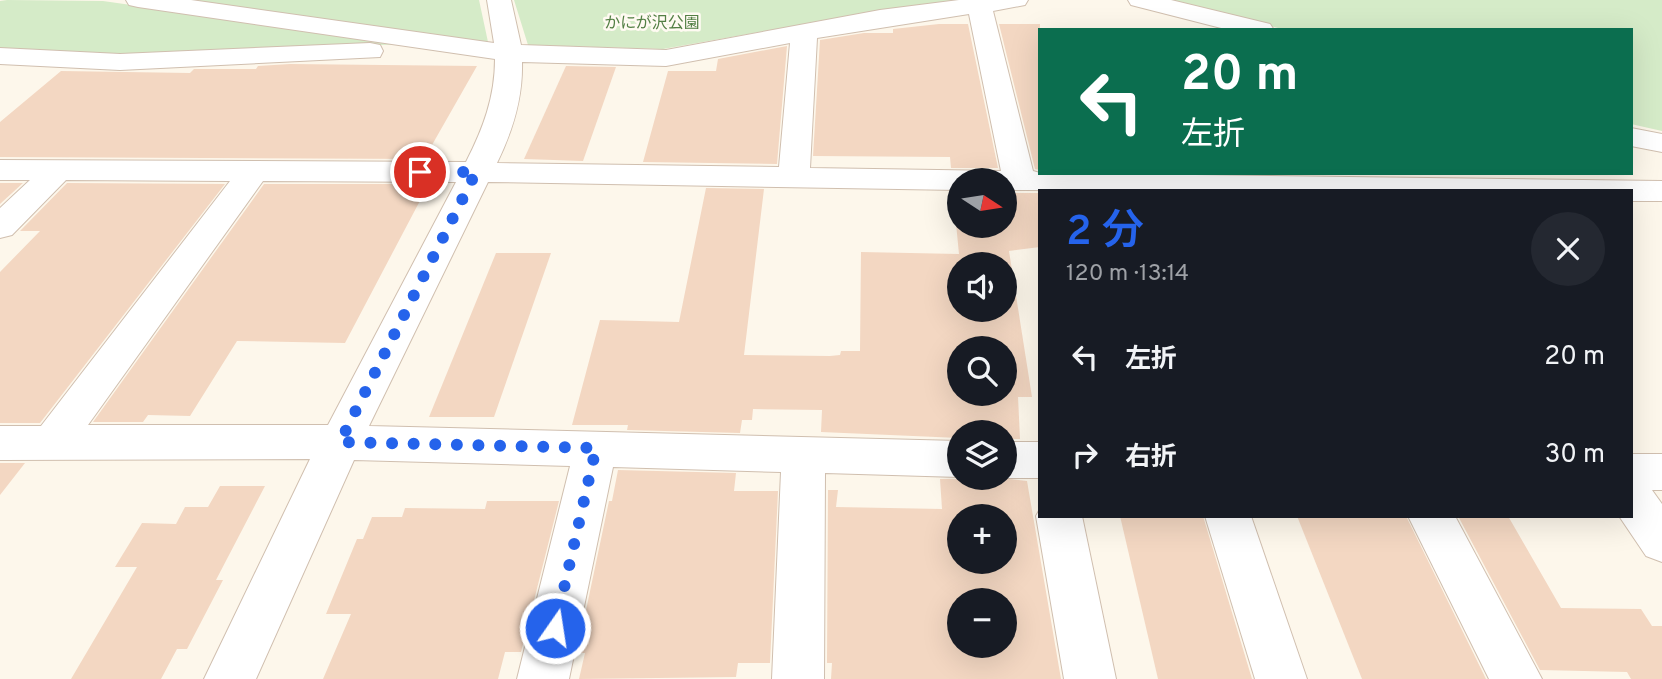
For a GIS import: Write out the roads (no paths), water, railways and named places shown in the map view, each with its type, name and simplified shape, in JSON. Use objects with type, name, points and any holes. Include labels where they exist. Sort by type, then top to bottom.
[{"type":"street","points":[[138,0],[510,53],[666,58],[804,32],[1016,0]]},
{"type":"street","points":[[230,679],[340,442],[501,119],[508,94],[510,53],[499,0]]},
{"type":"street","points":[[1134,0],[1146,28]]},
{"type":"street","points":[[1140,0],[1253,28]]},
{"type":"street","points":[[979,4],[1019,179]]},
{"type":"street","points":[[794,176],[804,32]]},
{"type":"street","points":[[0,56],[120,62],[456,47]]},
{"type":"street","points":[[1633,136],[1662,143]]},
{"type":"street","points":[[0,170],[476,172],[1019,179],[1399,189]]},
{"type":"street","points":[[0,227],[58,170]]},
{"type":"street","points":[[51,443],[254,171]]},
{"type":"street","points":[[1633,191],[1662,191]]},
{"type":"street","points":[[0,443],[340,442],[596,448],[803,457],[947,459]]},
{"type":"street","points":[[543,679],[596,448]]},
{"type":"street","points":[[798,679],[803,457]]},
{"type":"street","points":[[1017,460],[1038,460]]},
{"type":"street","points":[[1633,472],[1662,472]]},
{"type":"street","points":[[1633,500],[1662,541]]},
{"type":"street","points":[[1059,518],[1090,679]]},
{"type":"street","points":[[1229,518],[1281,679]]},
{"type":"street","points":[[1432,518],[1516,679]]},
{"type":"park label","name":"かにが沢公園","points":[[652,24]]}]
